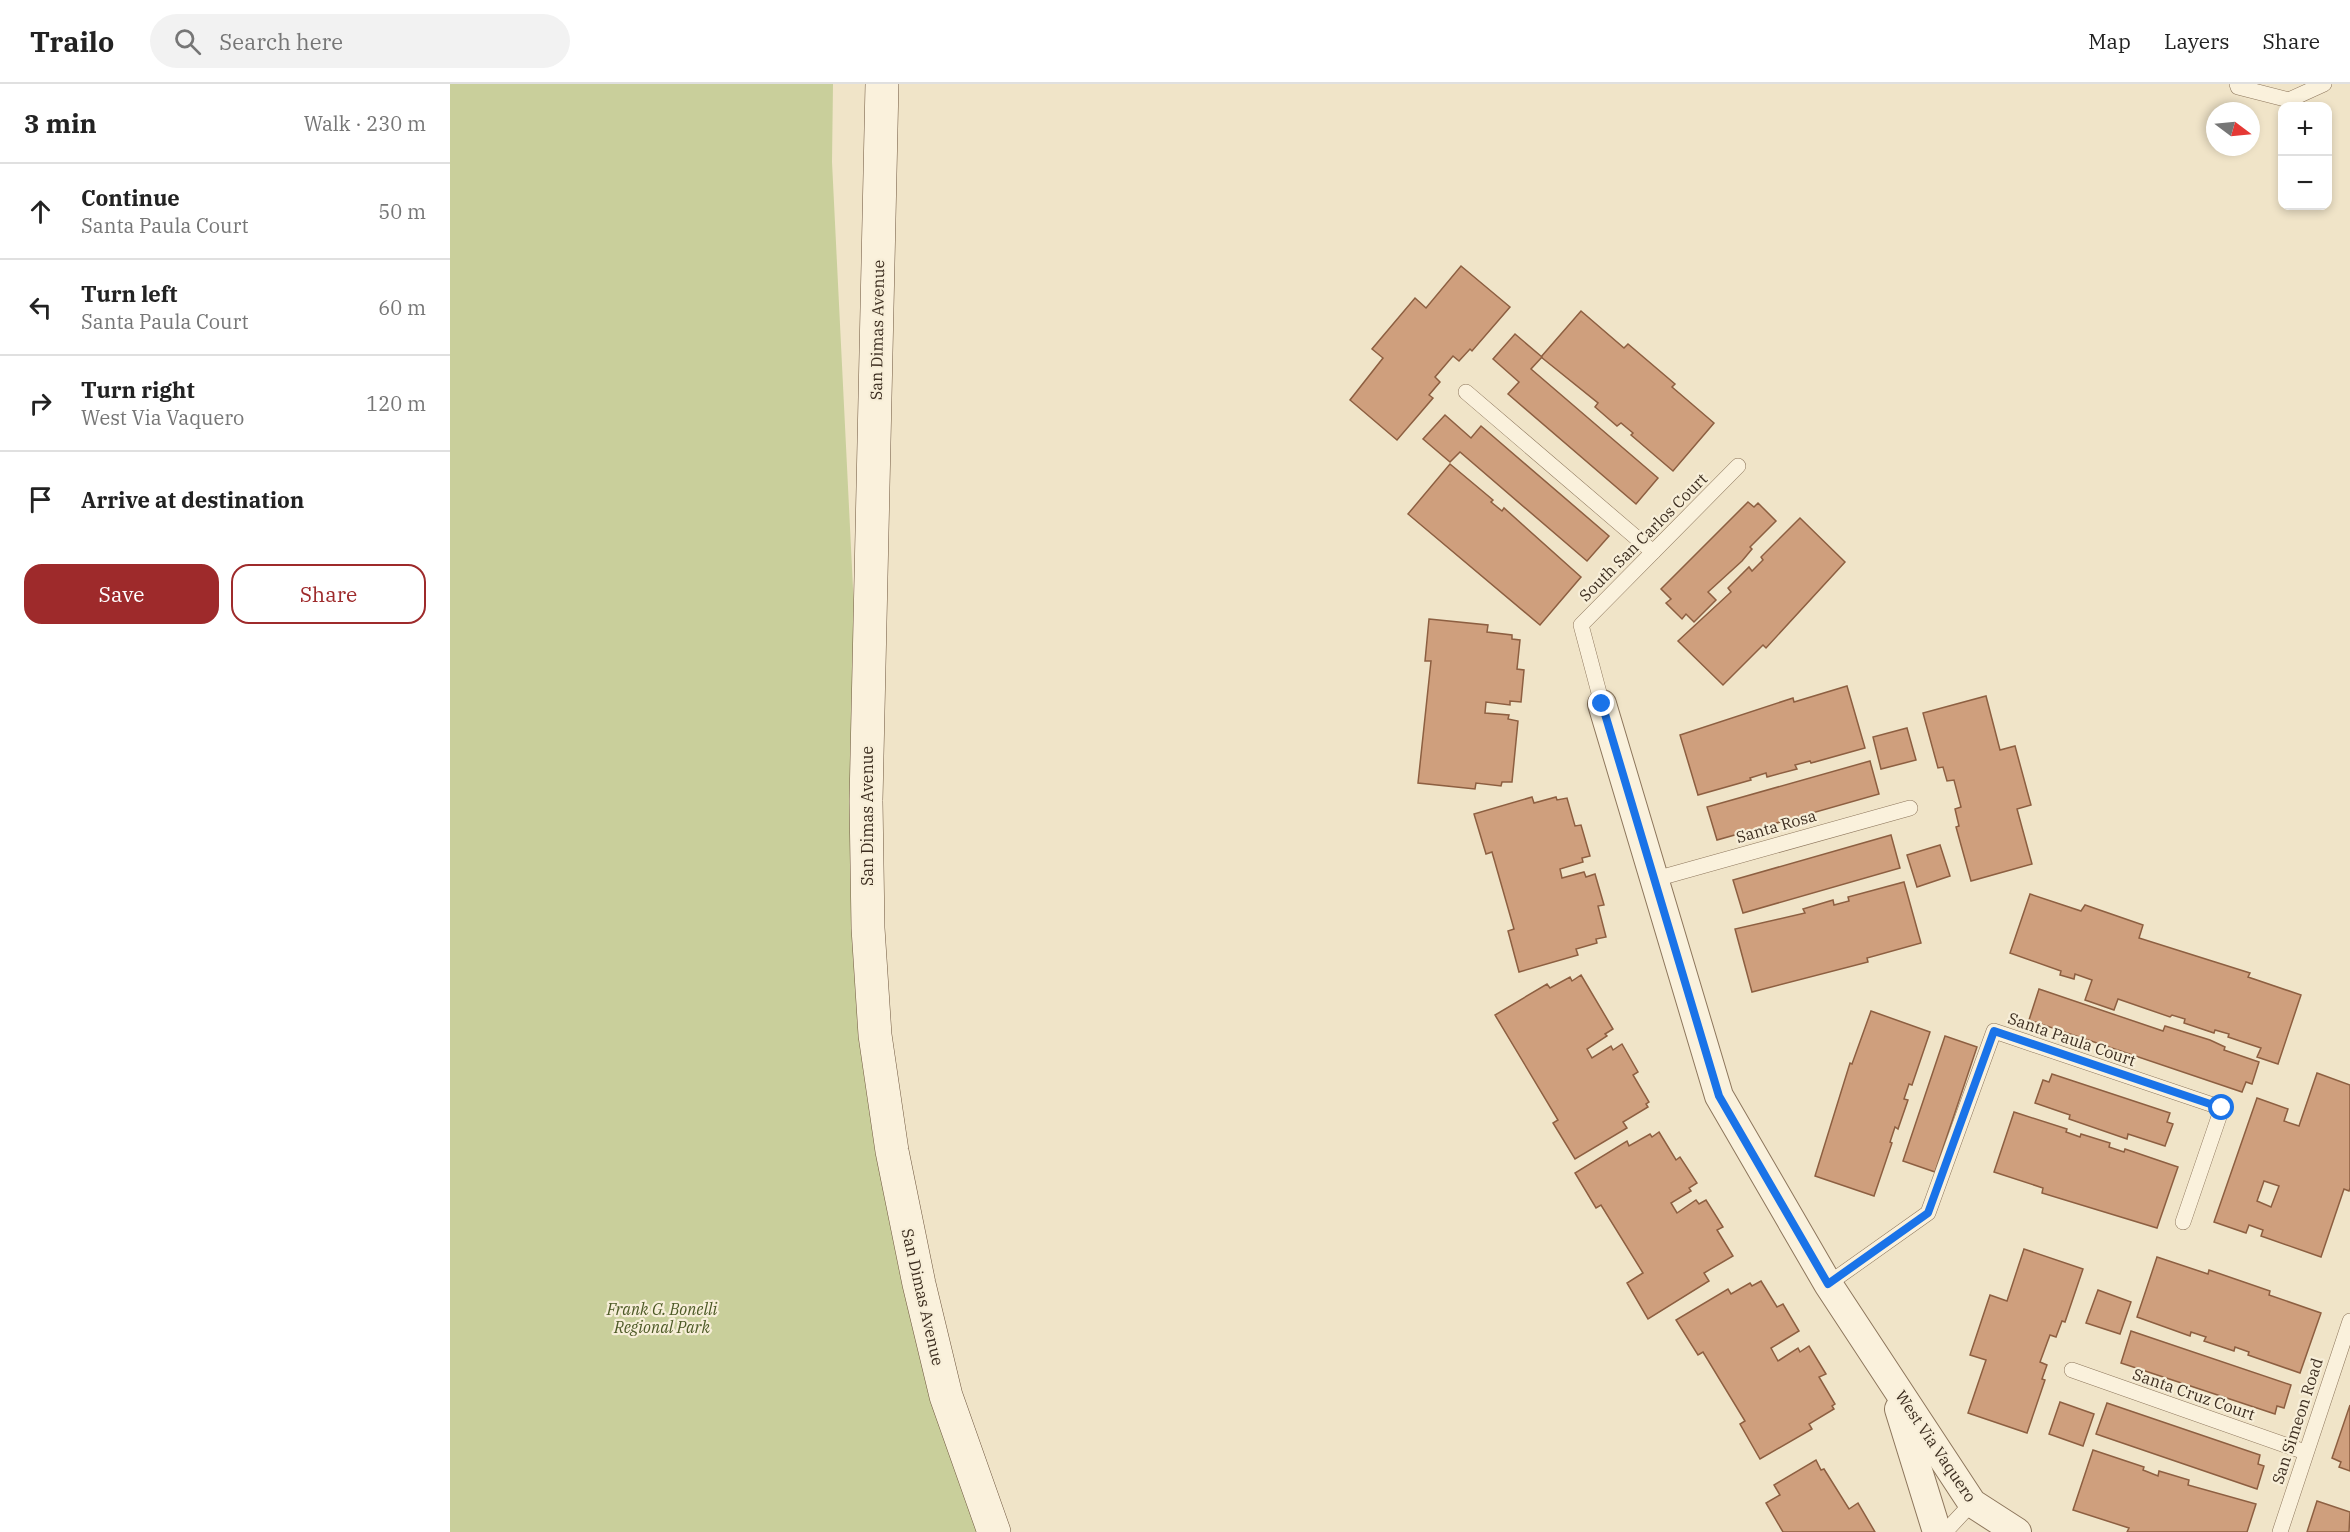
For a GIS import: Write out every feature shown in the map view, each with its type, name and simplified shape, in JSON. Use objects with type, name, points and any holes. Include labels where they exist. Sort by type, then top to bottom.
[{"type":"street","name":"San Dimas Avenue","points":[[882,84],[866,801],[868,928],[875,1035],[892,1151],[919,1284],[946,1396],[993,1532]]},
{"type":"street","name":"West Via Vaquero","points":[[1602,704],[1652,880],[1719,1096],[1828,1284],[1972,1503],[2017,1532]]},
{"type":"street","name":"West Via Vaquero","points":[[1888,1376],[1937,1532]]},
{"type":"lane","points":[[2237,84],[2238,87],[2289,100],[2324,84]]},
{"type":"lane","points":[[1467,392],[1653,552]]},
{"type":"lane","name":"South San Carlos Court","points":[[1602,704],[1581,625],[1738,466]]},
{"type":"lane","name":"Santa Rosa","points":[[1652,880],[1910,807]]},
{"type":"lane","name":"Santa Paula Court","points":[[1828,1284],[1928,1213],[1994,1031],[2222,1108],[2182,1222]]},
{"type":"lane","name":"San Simeon Road","points":[[2280,1532],[2350,1321]]},
{"type":"lane","name":"Santa Cruz Court","points":[[2072,1370],[2305,1452]]},
{"type":"lane","points":[[1945,1532],[1972,1503]]},
{"type":"green space","name":"Frank G. Bonelli Regional Park","points":[[450,84],[833,84],[832,162],[875,1035],[977,1532],[450,1532]]},
{"type":"building","points":[[1461,266],[1510,307],[1472,351],[1470,349],[1459,361],[1453,356],[1435,377],[1440,382],[1429,395],[1433,398],[1397,440],[1350,400],[1383,358],[1372,349],[1415,298],[1426,308]]},
{"type":"building","points":[[1581,311],[1624,348],[1628,344],[1675,384],[1672,387],[1714,423],[1673,471],[1631,435],[1633,433],[1621,423],[1617,426],[1595,407],[1598,403],[1541,357]]},
{"type":"building","points":[[1515,334],[1542,357],[1531,369],[1658,478],[1636,504],[1508,394],[1519,382],[1493,359]]},
{"type":"building","points":[[1445,415],[1471,438],[1481,426],[1609,536],[1587,561],[1460,452],[1450,462],[1423,439]]},
{"type":"building","points":[[1450,464],[1493,500],[1491,502],[1502,511],[1504,508],[1581,577],[1540,625],[1408,514]]},
{"type":"building","points":[[1748,502],[1754,507],[1758,503],[1776,521],[1750,547],[1752,549],[1742,561],[1708,592],[1716,600],[1694,622],[1686,614],[1682,619],[1666,603],[1671,599],[1661,589]]},
{"type":"building","points":[[1800,518],[1845,562],[1766,648],[1763,645],[1723,685],[1678,641],[1731,592],[1728,588],[1749,567],[1752,571],[1763,560],[1761,557]]},
{"type":"building","points":[[1429,619],[1488,625],[1487,632],[1512,635],[1512,639],[1520,640],[1517,669],[1524,670],[1521,702],[1510,701],[1510,705],[1486,702],[1485,713],[1509,715],[1508,719],[1518,721],[1512,782],[1502,782],[1501,786],[1476,783],[1475,789],[1418,783],[1431,661],[1425,661]]},
{"type":"building","points":[[1847,686],[1865,748],[1811,763],[1810,761],[1795,765],[1797,769],[1767,777],[1766,773],[1750,778],[1751,780],[1698,795],[1680,735],[1793,698],[1794,702]]},
{"type":"building","points":[[1986,696],[2000,750],[2015,746],[2031,805],[2017,809],[2032,864],[1971,881],[1956,827],[1959,826],[1955,809],[1961,807],[1954,780],[1947,781],[1943,767],[1938,768],[1923,713]]},
{"type":"building","points":[[1907,728],[1916,760],[1881,769],[1873,737]]},
{"type":"building","points":[[1870,761],[1879,794],[1717,840],[1707,807]]},
{"type":"building","points":[[1532,797],[1534,803],[1556,797],[1557,800],[1567,798],[1575,826],[1581,825],[1590,856],[1582,858],[1583,862],[1560,869],[1562,878],[1584,872],[1586,877],[1595,874],[1604,905],[1598,906],[1606,937],[1596,939],[1597,943],[1576,949],[1578,955],[1519,972],[1508,931],[1514,929],[1492,852],[1486,854],[1474,814]]},
{"type":"building","points":[[1891,835],[1900,868],[1743,913],[1733,880]]},
{"type":"building","points":[[1940,845],[1950,876],[1917,887],[1907,855]]},
{"type":"building","points":[[1904,882],[1921,943],[1867,958],[1868,962],[1752,992],[1735,929],[1805,913],[1803,909],[1833,900],[1834,905],[1849,901],[1848,897]]},
{"type":"building","points":[[2030,894],[2081,911],[2085,905],[2143,925],[2139,938],[2250,973],[2248,977],[2301,995],[2278,1064],[2257,1057],[2261,1048],[2228,1037],[2229,1034],[2215,1030],[2214,1033],[2184,1023],[2185,1019],[2172,1015],[2170,1017],[2118,999],[2114,1010],[2085,1000],[2092,980],[2075,974],[2074,979],[2060,975],[2061,971],[2010,953]]},
{"type":"building","points":[[1581,975],[1613,1029],[1605,1034],[1607,1036],[1587,1049],[1592,1058],[1611,1046],[1613,1050],[1622,1044],[1638,1072],[1633,1075],[1649,1102],[1646,1104],[1648,1107],[1623,1122],[1627,1128],[1575,1159],[1553,1123],[1558,1120],[1495,1015],[1547,984],[1550,988],[1570,977],[1572,981]]},
{"type":"building","points":[[2039,989],[2163,1031],[2165,1026],[2210,1040],[2225,1047],[2224,1050],[2259,1062],[2252,1084],[2246,1082],[2242,1092],[2029,1020]]},
{"type":"building","points":[[1871,1011],[1930,1032],[1912,1085],[1909,1084],[1904,1099],[1908,1100],[1898,1129],[1895,1127],[1874,1196],[1815,1176],[1850,1063],[1852,1064]]},
{"type":"building","points":[[1945,1036],[1977,1047],[1935,1172],[1903,1161]]},
{"type":"building","points":[[2317,1073],[2350,1085],[2350,1188],[2349,1191],[2344,1189],[2321,1257],[2261,1236],[2263,1230],[2249,1225],[2246,1233],[2214,1222],[2257,1098],[2288,1109],[2284,1121],[2299,1126]],"holes":[[[2264,1181],[2279,1186],[2271,1207],[2257,1201]]]},
{"type":"building","points":[[2052,1074],[2170,1113],[2167,1122],[2173,1124],[2165,1146],[2128,1134],[2127,1139],[2069,1119],[2070,1115],[2035,1103],[2043,1080],[2049,1082]]},
{"type":"building","points":[[2014,1112],[2067,1129],[2066,1132],[2080,1137],[2081,1134],[2110,1143],[2109,1147],[2124,1152],[2125,1149],[2178,1167],[2157,1228],[2042,1193],[2043,1188],[1994,1172]]},
{"type":"building","points":[[1659,1132],[1676,1160],[1680,1157],[1697,1183],[1689,1188],[1691,1191],[1671,1203],[1677,1213],[1696,1200],[1699,1204],[1706,1200],[1723,1227],[1717,1230],[1733,1256],[1704,1273],[1709,1281],[1648,1319],[1627,1283],[1643,1273],[1601,1205],[1596,1208],[1575,1173],[1627,1141],[1629,1146],[1650,1134],[1652,1137]]},
{"type":"building","points":[[2024,1249],[2083,1269],[2065,1322],[2062,1321],[2056,1337],[2050,1335],[2040,1362],[2047,1365],[2042,1379],[2045,1380],[2027,1433],[1968,1413],[1986,1360],[1970,1355],[1990,1295],[2007,1301]]},
{"type":"building","points":[[2157,1257],[2208,1274],[2209,1270],[2270,1291],[2269,1295],[2321,1313],[2300,1373],[2248,1355],[2249,1352],[2235,1347],[2234,1351],[2204,1341],[2206,1337],[2191,1332],[2190,1336],[2137,1317]]},
{"type":"building","points":[[1761,1281],[1777,1307],[1783,1304],[1799,1331],[1771,1348],[1778,1361],[1798,1348],[1800,1352],[1809,1346],[1826,1374],[1819,1377],[1835,1404],[1832,1406],[1834,1409],[1809,1424],[1812,1429],[1760,1459],[1740,1424],[1745,1421],[1703,1352],[1698,1355],[1676,1320],[1728,1289],[1731,1294],[1750,1283],[1752,1286]]},
{"type":"building","points":[[2098,1290],[2131,1302],[2120,1334],[2086,1323]]},
{"type":"building","points":[[2131,1331],[2291,1385],[2284,1408],[2277,1406],[2275,1414],[2121,1363]]},
{"type":"building","points":[[2060,1402],[2094,1414],[2083,1446],[2049,1434]]},
{"type":"building","points":[[2107,1403],[2260,1455],[2258,1464],[2264,1466],[2257,1489],[2096,1434]]},
{"type":"building","points":[[2350,1405],[2350,1471],[2339,1467],[2341,1462],[2332,1458]]},
{"type":"building","points":[[2093,1450],[2144,1467],[2143,1470],[2158,1476],[2159,1471],[2189,1480],[2188,1485],[2256,1504],[2247,1532],[2127,1532],[2129,1528],[2073,1510]]},
{"type":"building","points":[[1816,1460],[1849,1509],[1858,1503],[1875,1532],[1783,1532],[1766,1503],[1780,1495],[1774,1485]]},
{"type":"building","points":[[2317,1501],[2350,1512],[2349,1532],[2307,1532]]},
{"type":"route","points":[[1602,704],[1652,880],[1719,1096],[1828,1284],[1928,1213],[1994,1031],[2222,1108]]}]
